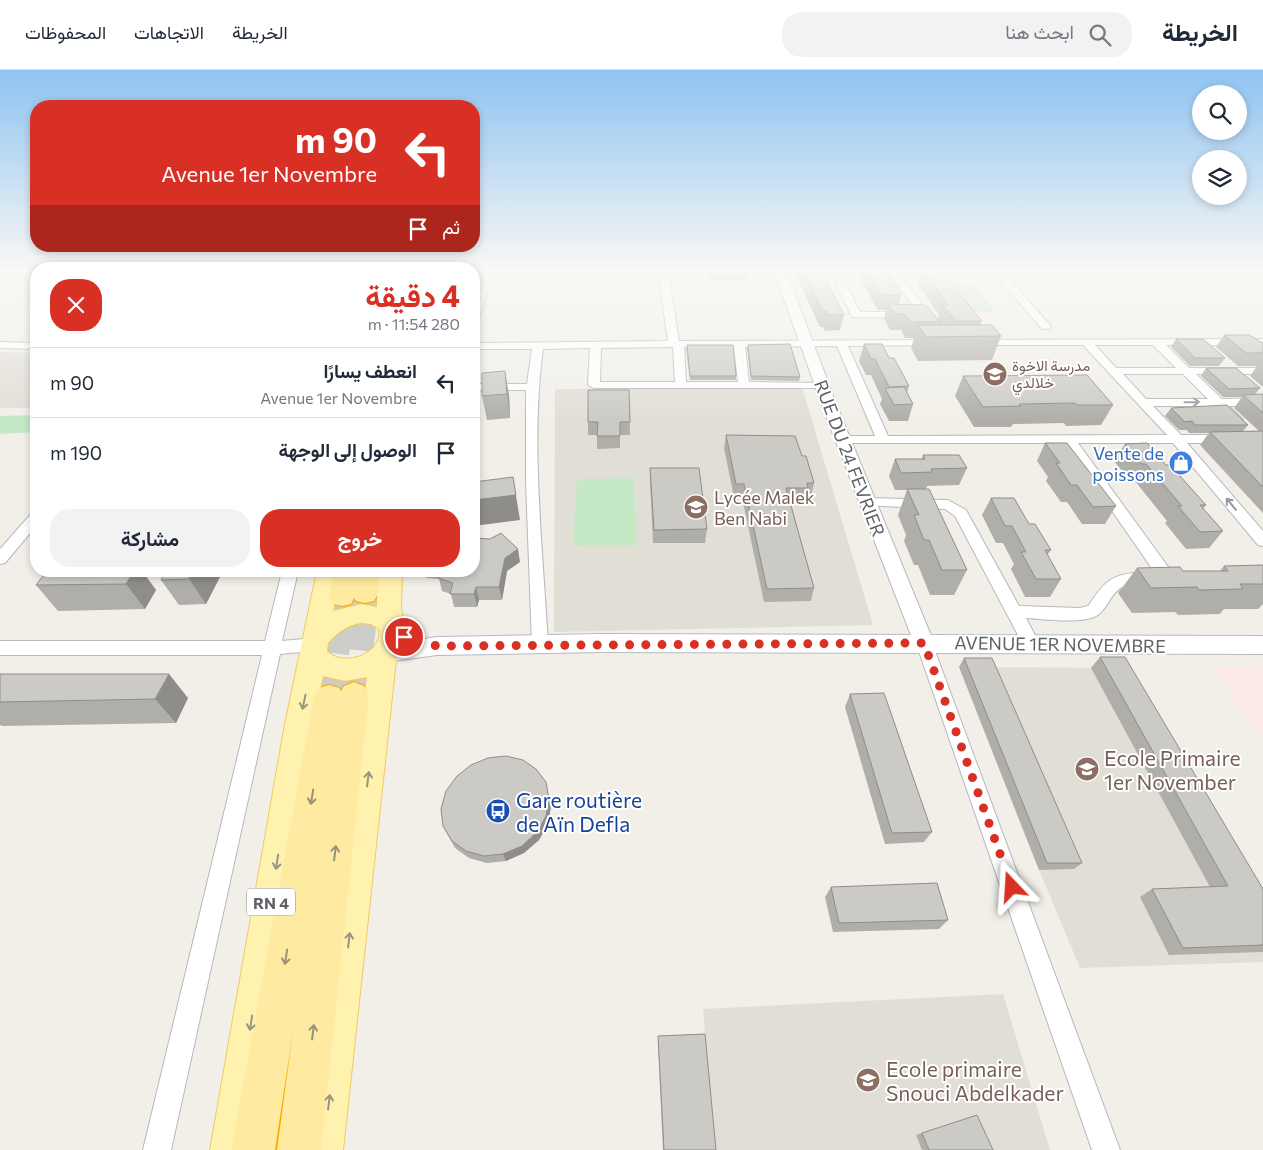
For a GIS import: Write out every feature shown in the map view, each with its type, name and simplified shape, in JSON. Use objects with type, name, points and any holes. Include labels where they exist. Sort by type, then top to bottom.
[{"type":"highway","name":"RN 4","points":[[253,1150],[341,695],[299,1150]]},
{"type":"main road","name":"RN 4","points":[[231,1150],[299,724],[328,577]]},
{"type":"main road","points":[[322,1150],[388,640],[390,577]]},
{"type":"main road","points":[[360,613],[377,615],[388,640],[367,666],[344,670],[325,666],[315,645],[325,628],[335,620],[360,613]]},
{"type":"main road","name":"AVENUE 1ER NOVEMBRE","points":[[388,640],[437,646],[924,643],[1263,645]]},
{"type":"street","points":[[672,321],[681,385]]},
{"type":"street","name":"RUE DU 24 FEVRIER","points":[[798,321],[866,502],[924,643]]},
{"type":"street","points":[[480,346],[945,342],[930,321]]},
{"type":"street","points":[[1041,321],[1046,327]]},
{"type":"street","points":[[964,342],[1263,342]]},
{"type":"street","points":[[1088,342],[1176,438],[1263,541]]},
{"type":"street","points":[[1156,342],[1217,402],[1260,439]]},
{"type":"street","points":[[1201,342],[1256,390]]},
{"type":"street","points":[[1244,342],[1257,352]]},
{"type":"street","points":[[841,343],[883,440]]},
{"type":"street","points":[[739,344],[744,384]]},
{"type":"street","points":[[538,345],[532,387],[532,482],[540,645]]},
{"type":"street","points":[[596,345],[594,385],[822,385]]},
{"type":"street","points":[[0,346],[30,346]]},
{"type":"street","points":[[1116,371],[1263,371]]},
{"type":"street","points":[[480,387],[532,387]]},
{"type":"street","points":[[1143,403],[1263,402]]},
{"type":"street","points":[[1068,439],[1168,579]]},
{"type":"street","points":[[843,440],[1260,439]]},
{"type":"street","points":[[866,502],[948,505],[961,513],[1032,645]]},
{"type":"street","points":[[0,558],[30,524]]},
{"type":"street","points":[[157,1150],[289,577]]},
{"type":"street","points":[[1015,612],[1079,614],[1093,611],[1114,583],[1130,578],[1187,579]]},
{"type":"street","points":[[924,643],[1106,1150]]},
{"type":"street","points":[[0,648],[271,648],[315,645]]},
{"type":"shaded area","points":[[0,352],[30,353],[30,408],[0,408]]},
{"type":"shaded area","name":"Lycée Malek Ben Nabi","points":[[802,387],[873,625],[554,632],[555,389]]},
{"type":"shaded area","points":[[1263,666],[1263,743],[1212,667]]},
{"type":"shaded area","name":"Ecole Primaire 1er November","points":[[959,667],[1116,668],[1263,923],[1263,962],[1080,968]]},
{"type":"shaded area","name":"Ecole primaire Snouci Abdelkader","points":[[1003,994],[1050,1150],[714,1150],[703,1009]]},
{"type":"green space","points":[[30,415],[30,432],[0,434],[0,416]]},
{"type":"green space","points":[[634,478],[636,545],[573,546],[577,479]]},
{"type":"building","points":[[910,321],[940,322],[910,322]]},
{"type":"building","points":[[918,325],[992,325],[1001,336],[926,337]]},
{"type":"building","points":[[1224,335],[1249,335],[1263,343],[1263,353],[1246,353]]},
{"type":"building","points":[[1176,339],[1203,339],[1225,358],[1195,358]]},
{"type":"building","points":[[790,344],[800,377],[751,376],[748,345]]},
{"type":"building","points":[[864,344],[882,344],[889,358],[894,358],[909,386],[889,387],[875,359],[871,359]]},
{"type":"building","points":[[687,345],[733,345],[736,376],[690,376]]},
{"type":"building","points":[[1206,368],[1236,368],[1260,388],[1229,389]]},
{"type":"building","points":[[505,371],[507,394],[482,396],[482,373]]},
{"type":"building","points":[[1087,375],[1113,405],[1077,405],[1075,403],[983,407],[963,376]]},
{"type":"building","points":[[904,387],[913,404],[894,405],[885,388]]},
{"type":"building","points":[[588,390],[629,390],[630,422],[620,422],[620,436],[597,436],[598,422],[588,422]]},
{"type":"building","points":[[1263,394],[1263,413],[1243,395]]},
{"type":"building","points":[[1227,405],[1248,425],[1195,425],[1192,421],[1185,422],[1171,408]]},
{"type":"building","points":[[1263,431],[1263,487],[1210,432]]},
{"type":"building","points":[[726,435],[795,436],[802,456],[806,456],[814,483],[807,483],[808,488],[786,488],[814,588],[767,589],[744,484],[736,484]]},
{"type":"building","points":[[1045,443],[1067,443],[1116,506],[1093,507],[1077,485],[1071,485],[1056,463],[1060,463]]},
{"type":"building","points":[[1147,443],[1206,505],[1200,505],[1223,531],[1200,532],[1178,506],[1182,506],[1146,464],[1142,464],[1125,444]]},
{"type":"building","points":[[923,455],[959,455],[967,468],[931,469],[932,472],[901,473],[895,459],[925,459]]},
{"type":"building","points":[[650,468],[699,468],[707,529],[654,530]]},
{"type":"building","points":[[513,477],[516,495],[480,499],[480,481]]},
{"type":"building","points":[[907,489],[929,489],[967,570],[942,570],[929,540],[924,540],[914,515],[919,515]]},
{"type":"building","points":[[991,498],[1014,498],[1029,524],[1035,524],[1051,550],[1045,550],[1061,579],[1036,579],[1021,552],[1026,552],[1012,526],[1005,526]]},
{"type":"building","points":[[501,533],[518,549],[505,558],[499,587],[476,587],[474,594],[450,594],[453,583],[438,577],[480,577],[480,538],[490,539]]},
{"type":"building","points":[[1263,565],[1263,584],[1240,584],[1243,589],[1151,588],[1137,568],[1180,567],[1183,571],[1228,571],[1224,566]]},
{"type":"building","points":[[42,577],[130,577],[126,584],[36,585]]},
{"type":"building","points":[[163,577],[190,577],[189,579],[161,580]]},
{"type":"building","points":[[1100,657],[1125,657],[1263,889],[1263,945],[1183,948],[1152,889],[1228,886]]},
{"type":"building","points":[[964,658],[992,658],[1082,863],[1047,863]]},
{"type":"building","points":[[0,674],[169,674],[155,699],[0,702]]},
{"type":"building","points":[[884,693],[932,832],[892,833],[850,694]]},
{"type":"building","name":"Gare routière de Aïn Defla","points":[[506,756],[523,760],[536,769],[546,782],[549,799],[546,816],[537,832],[522,846],[503,854],[484,856],[466,851],[452,841],[443,826],[441,809],[446,791],[457,776],[471,765],[488,758]]},
{"type":"building","points":[[937,883],[948,920],[839,923],[831,887]]},
{"type":"building","points":[[705,1034],[716,1150],[664,1150],[658,1036]]},
{"type":"building","points":[[977,1115],[993,1150],[929,1150],[922,1133]]},
{"type":"tunnel","points":[[354,694],[365,594]]},
{"type":"tunnel","points":[[329,697],[342,597]]},
{"type":"place","name":"مدرسة الاخوة خلالدي","points":[[995,374]]},
{"type":"place","name":"Vente de poissons","points":[[1181,463]]},
{"type":"place","name":"Lycée Malek Ben Nabi","points":[[696,507]]},
{"type":"place","name":"Ecole Primaire 1er November","points":[[1087,769]]},
{"type":"place","name":"Gare routière de Aïn Defla","points":[[498,811]]},
{"type":"place","name":"Ecole primaire Snouci Abdelkader","points":[[868,1080]]},
{"type":"route","points":[[404,637],[437,646],[601,643],[924,643],[1012,887]]}]
